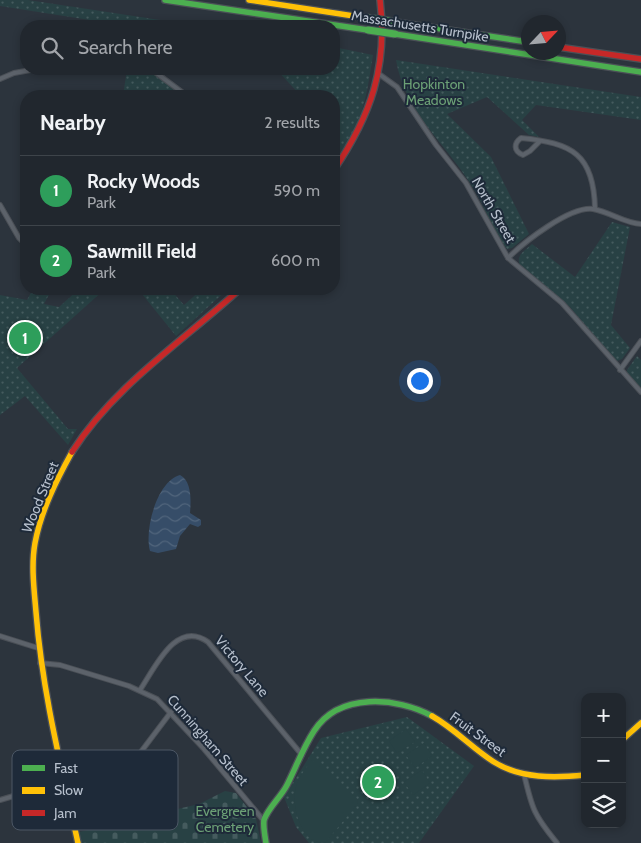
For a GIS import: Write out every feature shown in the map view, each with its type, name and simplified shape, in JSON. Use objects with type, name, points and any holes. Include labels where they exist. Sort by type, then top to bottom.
[{"type":"main road","name":"Massachusetts Turnpike","points":[[165,0],[300,20]]},
{"type":"main road","name":"Massachusetts Turnpike","points":[[248,0],[521,41]]},
{"type":"main road","points":[[340,160],[364,121],[379,74],[383,40],[380,0]]},
{"type":"main road","name":"Massachusetts Turnpike","points":[[340,26],[641,72]]},
{"type":"main road","points":[[566,48],[641,59]]},
{"type":"main road","name":"Wood Street","points":[[58,750],[38,648],[35,544],[47,505],[73,451],[84,434],[104,412],[233,295]]},
{"type":"main road","name":"Fruit Street","points":[[264,821],[278,802],[315,730],[326,717],[354,704],[380,702],[406,706],[429,715],[458,732],[502,767],[524,774],[550,778],[581,774]]},
{"type":"main road","points":[[624,738],[641,723]]},
{"type":"main road","points":[[264,821],[266,843]]},
{"type":"main road","name":"Wood Street","points":[[75,830],[78,843]]},
{"type":"street","points":[[0,79],[20,72]]},
{"type":"street","name":"North Street","points":[[379,74],[397,87],[436,145],[466,183],[508,258],[562,303],[641,392]]},
{"type":"street","points":[[159,75],[179,90]]},
{"type":"street","points":[[540,141],[530,152],[523,154],[515,146],[521,138],[562,144],[571,150],[586,166],[595,188],[595,209]]},
{"type":"street","points":[[0,205],[20,239]]},
{"type":"street","points":[[508,258],[542,230],[579,211],[595,209],[641,224]]},
{"type":"street","points":[[620,370],[641,341]]},
{"type":"street","name":"Victory Lane","points":[[140,690],[176,640],[193,635],[198,636],[208,642],[302,755]]},
{"type":"street","points":[[0,636],[38,648]]},
{"type":"street","name":"Cunningham Street","points":[[40,663],[60,665],[140,690],[157,698],[264,821]]},
{"type":"street","points":[[142,750],[171,712]]},
{"type":"street","points":[[524,774],[532,808],[539,823],[557,843]]},
{"type":"street","points":[[0,800],[12,796]]},
{"type":"green space","points":[[0,0],[28,0],[160,20],[90,20],[0,6]]},
{"type":"green space","points":[[340,48],[373,55],[362,111],[340,153],[340,90],[295,90],[282,75],[340,75]]},
{"type":"green space","name":"Hopkinton Meadows","points":[[396,60],[641,97],[641,120],[536,105],[522,120],[539,137],[529,135],[487,97],[447,114],[491,157],[529,234],[512,248],[507,249],[465,175],[429,129],[408,97]]},
{"type":"green space","points":[[126,75],[159,75],[178,90],[124,90]]},
{"type":"green space","points":[[612,222],[630,227],[611,325],[630,348],[622,359],[617,361],[612,358],[570,307],[520,265],[519,261],[522,253],[532,244],[575,277]]},
{"type":"green space","points":[[0,295],[27,300],[30,295],[49,295],[44,304],[59,307],[72,295],[98,295],[17,368],[68,429],[77,429],[68,445],[25,396],[0,415]]},
{"type":"green space","points":[[143,295],[175,295],[184,305],[195,295],[221,295],[176,336]]},
{"type":"green space","points":[[637,356],[641,360],[641,390],[627,374],[627,370]]},
{"type":"green space","points":[[407,717],[474,766],[419,843],[309,843],[296,827],[284,797],[321,738]]},
{"type":"green space","points":[[406,729],[415,742],[397,753],[389,741]]},
{"type":"green space","points":[[424,743],[432,756],[415,768],[406,755]]},
{"type":"green space","points":[[312,760],[357,799],[358,803],[325,843],[310,837],[304,831],[295,805],[297,783]]},
{"type":"green space","points":[[422,770],[430,783],[413,795],[404,782]]},
{"type":"green space","name":"Evergreen Cemetery","points":[[225,791],[236,793],[256,819],[261,843],[82,843],[79,832],[88,830],[178,830],[178,809],[199,804]]},
{"type":"water","points":[[180,475],[189,486],[190,513],[201,520],[201,525],[198,527],[190,524],[180,536],[176,549],[158,553],[150,551],[149,531],[154,507],[165,486],[172,479]]},
{"type":"traffic: fast","points":[[165,0],[300,20]]},
{"type":"traffic: fast","points":[[367,18],[395,22]]},
{"type":"traffic: fast","points":[[395,22],[521,41]]},
{"type":"traffic: fast","points":[[340,26],[368,30]]},
{"type":"traffic: fast","points":[[368,30],[395,34]]},
{"type":"traffic: fast","points":[[395,34],[641,72]]},
{"type":"traffic: fast","points":[[266,843],[264,820],[287,785],[310,737],[325,718],[353,704],[369,702],[386,702],[402,705],[432,716]]},
{"type":"traffic: slow","points":[[249,0],[367,18]]},
{"type":"traffic: slow","points":[[58,750],[39,641],[33,568],[35,543],[41,519],[55,485],[72,452]]},
{"type":"traffic: slow","points":[[432,716],[486,757],[504,768],[538,776],[581,775]]},
{"type":"traffic: slow","points":[[624,738],[641,723]]},
{"type":"traffic: slow","points":[[75,830],[78,843]]},
{"type":"traffic: jam","points":[[340,161],[358,130],[374,90],[379,69],[381,47],[380,0]]},
{"type":"traffic: jam","points":[[566,48],[641,59]]},
{"type":"traffic: jam","points":[[72,452],[89,428],[129,385],[233,295]]},
{"type":"place","name":"Rocky Woods","points":[[25,338]]},
{"type":"place","name":"Sawmill Field","points":[[378,782]]}]
